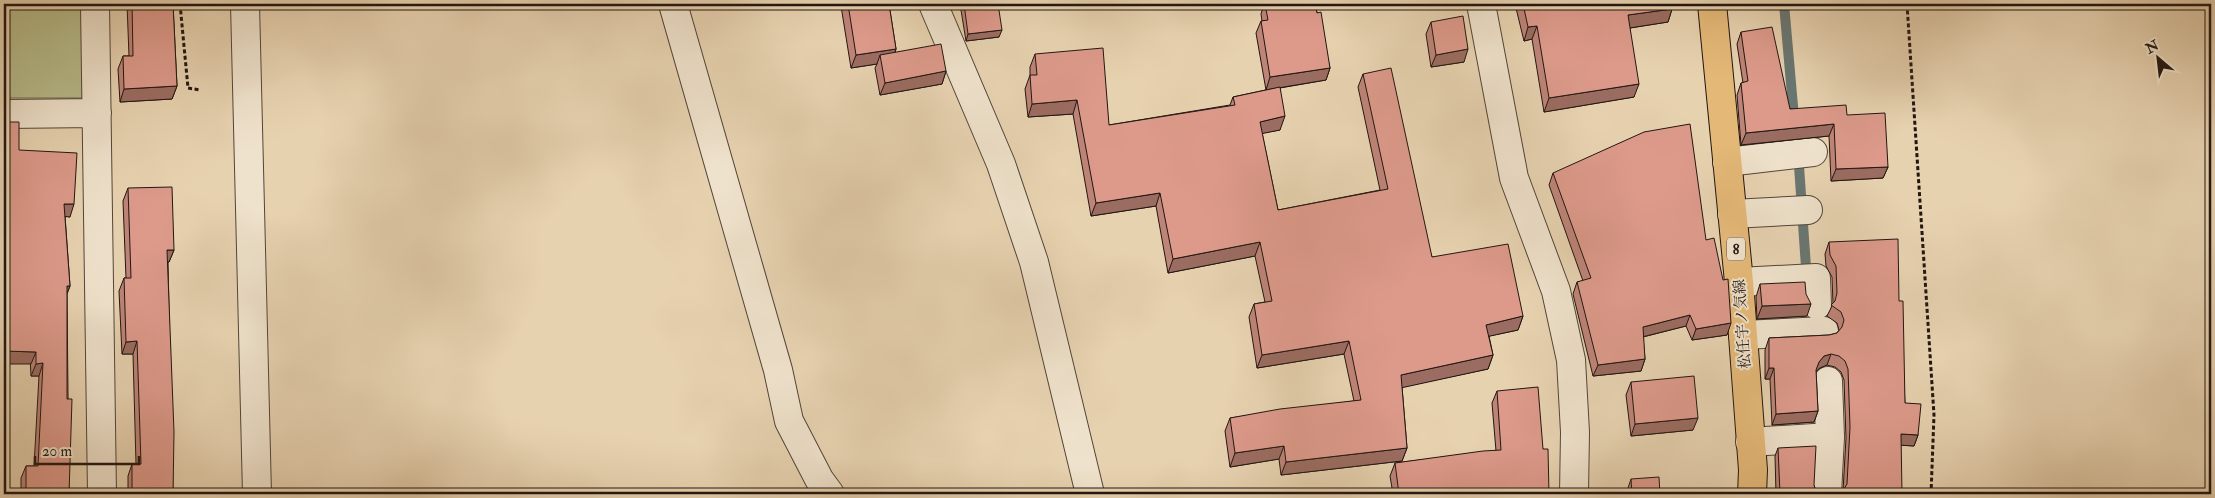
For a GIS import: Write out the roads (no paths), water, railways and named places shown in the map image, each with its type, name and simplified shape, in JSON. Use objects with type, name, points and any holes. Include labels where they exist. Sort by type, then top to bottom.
[{"type":"main road","name":"松任宇ノ気線","points":[[1712,4],[1739,282],[1753,470],[1752,494]]},
{"type":"street","points":[[94,4],[102,494]]},
{"type":"street","points":[[245,4],[257,494]]},
{"type":"street","points":[[674,4],[778,370],[789,421],[819,478],[830,494]]},
{"type":"street","points":[[933,4],[1002,164],[1034,262],[1090,494]]},
{"type":"street","points":[[1481,4],[1514,178],[1556,291],[1571,360],[1575,432],[1574,494]]},
{"type":"street","points":[[4,114],[97,113]]},
{"type":"street","points":[[1728,162],[1813,152]]},
{"type":"street","points":[[1732,214],[1801,211]]},
{"type":"street","points":[[1739,282],[1816,278],[1817,305]]},
{"type":"street","points":[[1743,335],[1824,331]]},
{"type":"street","points":[[1827,494],[1830,438],[1828,381]]},
{"type":"street","points":[[1750,442],[1830,438]]},
{"type":"waterway","points":[[1784,4],[1796,140]]},
{"type":"waterway","points":[[1799,166],[1806,267]]}]
